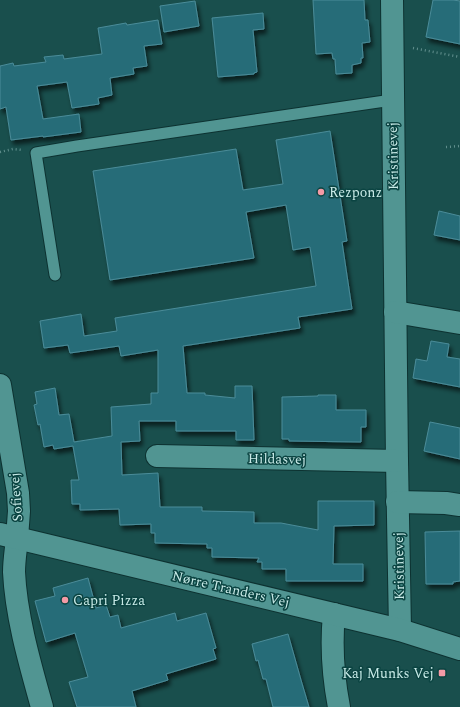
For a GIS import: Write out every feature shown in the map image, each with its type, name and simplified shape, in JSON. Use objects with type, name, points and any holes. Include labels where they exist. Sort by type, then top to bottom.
[{"type":"street","name":"Kristinevej","points":[[392,0],[391,44],[400,630]]},
{"type":"street","points":[[395,312],[460,323]]},
{"type":"street","name":"Sofievej","points":[[0,385],[18,493],[19,511],[8,536],[14,570],[17,603],[42,707]]},
{"type":"street","name":"Hildasvej","points":[[156,456],[397,461]]},
{"type":"street","points":[[397,502],[446,503],[460,505]]},
{"type":"street","name":"Nørre Tranders Vej","points":[[8,536],[400,630],[460,649]]},
{"type":"street","points":[[334,614],[332,647],[335,686],[339,707]]},
{"type":"lane","points":[[55,275],[36,153],[392,100]]},
{"type":"path","points":[[391,44],[460,57]]},
{"type":"path","points":[[446,148],[460,146]]},
{"type":"path","points":[[0,152],[13,149]]},
{"type":"building","points":[[313,0],[364,0],[365,20],[368,20],[370,42],[362,43],[363,58],[361,58],[361,63],[352,65],[352,73],[336,74],[335,59],[333,59],[332,53],[316,54]]},
{"type":"building","points":[[433,0],[460,1],[460,44],[426,37]]},
{"type":"building","points":[[195,1],[199,26],[164,32],[160,6]]},
{"type":"building","points":[[263,13],[264,29],[253,30],[257,72],[254,74],[218,77],[212,18]]},
{"type":"building","points":[[158,20],[162,44],[144,46],[147,66],[133,68],[134,74],[110,78],[112,95],[98,98],[99,104],[72,108],[67,82],[37,86],[43,119],[79,114],[81,132],[11,140],[6,107],[0,109],[0,66],[13,63],[14,66],[46,62],[44,57],[63,55],[64,59],[102,54],[98,28],[126,23],[127,25]]},
{"type":"building","points":[[330,131],[347,241],[342,242],[352,309],[298,317],[300,328],[183,346],[187,393],[205,393],[205,395],[235,398],[235,386],[252,386],[254,440],[236,440],[236,431],[176,431],[176,421],[139,421],[140,441],[121,442],[122,475],[158,473],[160,507],[202,507],[202,511],[254,512],[254,523],[281,523],[318,530],[318,501],[374,501],[374,525],[334,526],[333,564],[363,564],[363,581],[286,581],[286,569],[262,569],[262,562],[257,562],[259,558],[212,557],[212,548],[207,548],[207,544],[155,543],[155,533],[151,533],[151,524],[120,525],[119,509],[80,510],[80,504],[72,504],[71,480],[79,480],[73,446],[54,449],[53,445],[44,447],[40,424],[38,425],[34,405],[37,404],[35,392],[55,388],[59,415],[69,414],[74,442],[112,436],[111,407],[151,404],[151,393],[158,393],[158,350],[121,356],[119,346],[70,353],[68,345],[44,348],[40,321],[81,314],[84,336],[117,331],[115,318],[316,286],[310,247],[293,250],[286,205],[246,212],[254,258],[110,280],[93,171],[236,149],[243,190],[283,184],[276,140]]},
{"type":"building","points":[[439,211],[460,216],[460,240],[434,235]]},
{"type":"building","points":[[431,341],[449,344],[447,357],[460,359],[460,387],[413,378],[416,359],[427,361]]},
{"type":"building","points":[[336,395],[336,410],[366,410],[366,427],[361,427],[361,442],[289,441],[289,439],[282,439],[282,397]]},
{"type":"building","points":[[430,422],[460,428],[460,459],[424,451]]},
{"type":"building","points":[[460,531],[460,581],[453,582],[453,584],[426,584],[425,532]]},
{"type":"building","points":[[88,578],[96,608],[106,605],[110,617],[118,615],[121,628],[175,613],[177,621],[206,613],[216,648],[213,649],[216,659],[166,674],[168,680],[132,691],[136,707],[77,707],[69,682],[88,677],[75,633],[46,642],[35,601],[55,596],[53,588]]},
{"type":"building","points":[[288,634],[309,707],[273,707],[266,679],[263,679],[258,660],[256,661],[252,644]]},
{"type":"place","name":"Rezponz","points":[[321,192]]},
{"type":"place","name":"Capri Pizza","points":[[65,600]]},
{"type":"place","name":"Kaj Munks Vej","points":[[442,673]]}]
